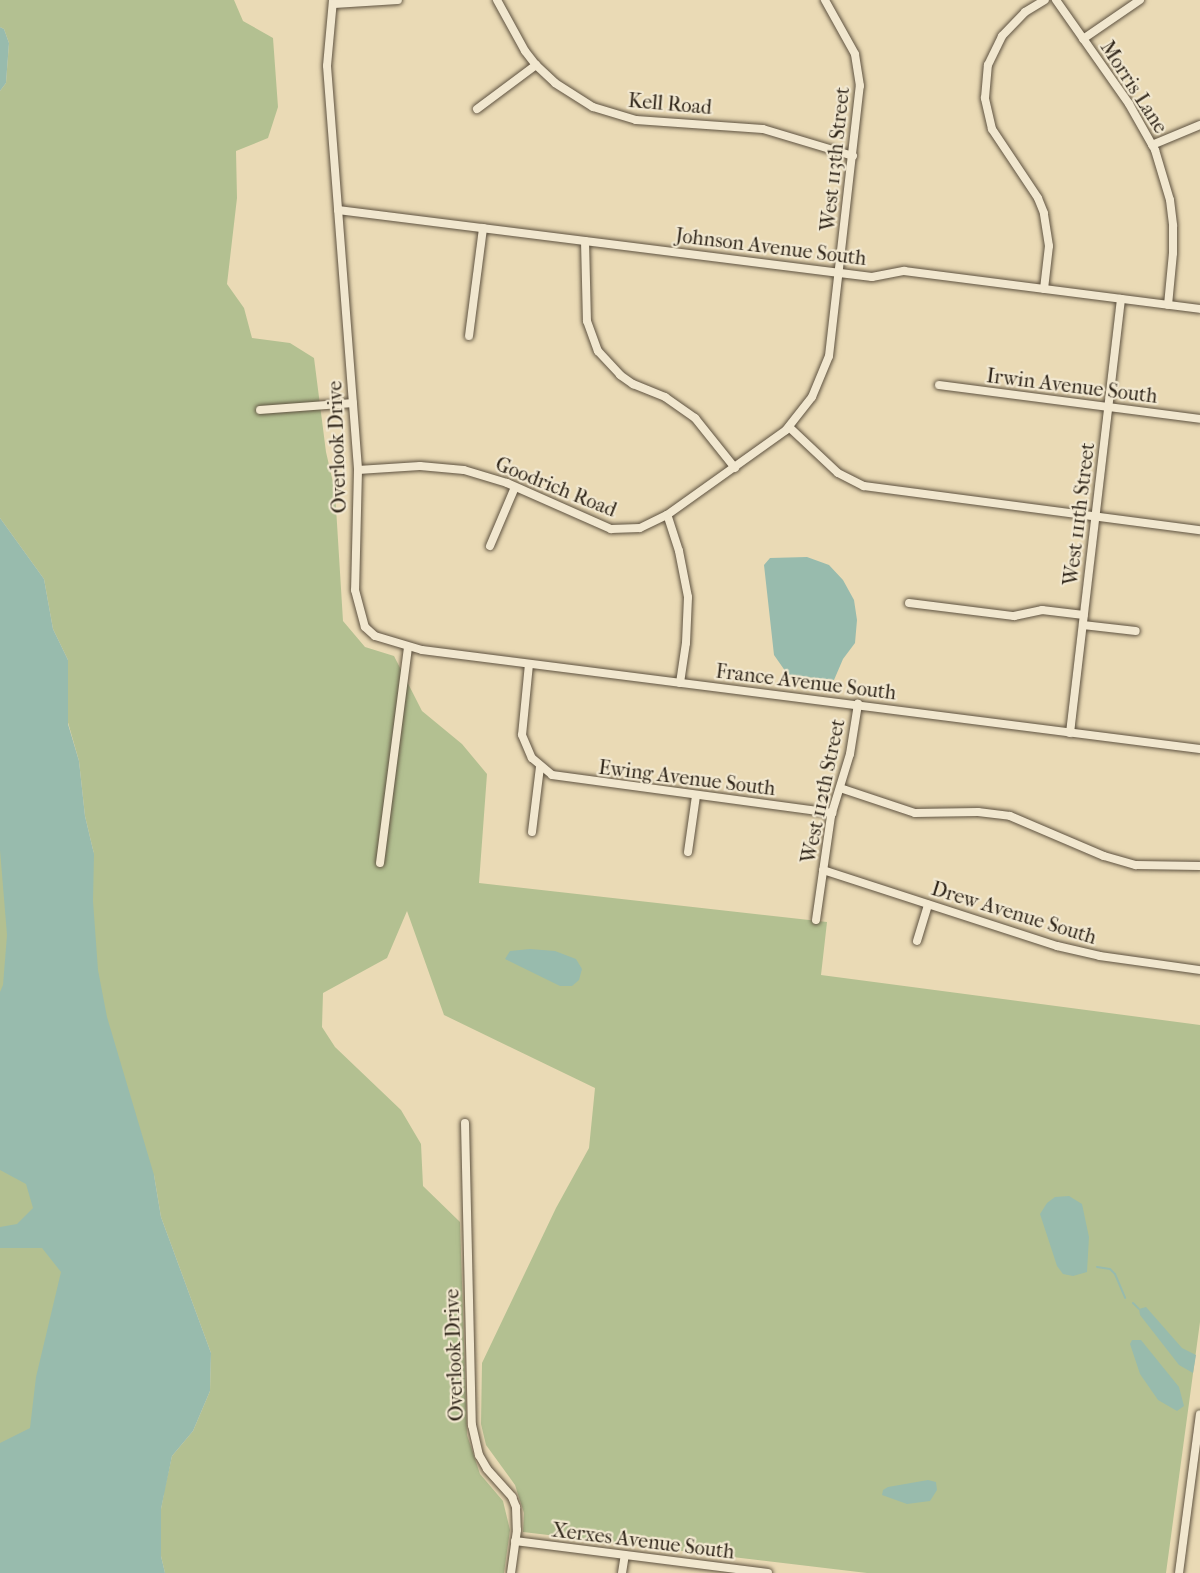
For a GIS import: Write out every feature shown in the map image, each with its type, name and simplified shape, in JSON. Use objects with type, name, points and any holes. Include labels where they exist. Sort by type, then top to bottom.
[{"type":"street","points":[[333,2],[398,0]]},
{"type":"street","name":"Kell Road","points":[[497,0],[519,42],[536,64],[574,97],[614,116],[657,123],[763,129],[854,156]]},
{"type":"street","name":"West 113th Street","points":[[667,515],[789,427],[812,396],[822,377],[833,335],[860,102],[859,70],[849,40],[825,0]]},
{"type":"street","points":[[1044,0],[1025,12],[1002,36],[988,65],[985,98],[992,129],[1038,198],[1044,213],[1049,246],[1044,289]]},
{"type":"street","name":"Morris Lane","points":[[1056,0],[1129,104],[1152,145],[1164,175],[1173,226],[1168,305]]},
{"type":"street","points":[[1083,39],[1140,0]]},
{"type":"street","name":"Overlook Drive","points":[[333,2],[327,66],[358,470],[354,571],[360,612],[365,627],[375,636],[408,648]]},
{"type":"street","points":[[477,109],[536,64]]},
{"type":"street","points":[[1152,145],[1200,125]]},
{"type":"street","name":"Johnson Avenue South","points":[[338,210],[872,277],[904,271],[1200,309]]},
{"type":"street","points":[[469,336],[483,228]]},
{"type":"street","points":[[585,241],[587,321],[598,351],[620,375],[673,401],[695,418],[708,430],[735,468]]},
{"type":"street","name":"West 111th Street","points":[[1070,733],[1121,298]]},
{"type":"street","name":"Irwin Avenue South","points":[[939,385],[1200,419]]},
{"type":"street","points":[[260,410],[353,403]]},
{"type":"street","points":[[789,427],[838,473],[864,486],[1200,530]]},
{"type":"street","name":"Goodrich Road","points":[[358,470],[442,468],[486,476],[611,529],[640,528],[667,515]]},
{"type":"street","points":[[490,546],[515,487]]},
{"type":"street","points":[[667,515],[679,551],[688,597],[680,683]]},
{"type":"street","points":[[909,603],[1014,616],[1042,610],[1084,615]]},
{"type":"street","points":[[1083,625],[1136,632]]},
{"type":"street","points":[[380,863],[408,648]]},
{"type":"street","name":"France Avenue South","points":[[408,648],[1200,749]]},
{"type":"street","points":[[529,664],[522,735],[525,747],[540,767],[532,832]]},
{"type":"street","name":"West 112th Street","points":[[816,921],[832,813],[850,754],[858,704]]},
{"type":"street","name":"Ewing Avenue South","points":[[540,767],[564,778],[832,813]]},
{"type":"street","points":[[840,788],[915,813],[978,812],[1010,816],[1104,856],[1136,866],[1200,866]]},
{"type":"street","points":[[688,852],[696,796]]},
{"type":"street","name":"Drew Avenue South","points":[[823,870],[1057,946],[1111,958],[1200,970]]},
{"type":"street","points":[[917,941],[928,905]]},
{"type":"street","name":"Overlook Drive","points":[[465,1123],[474,1441],[487,1469],[512,1497],[518,1519],[511,1573]]},
{"type":"street","points":[[1179,1573],[1200,1414]]},
{"type":"street","name":"Xerxes Avenue South","points":[[515,1541],[768,1573]]},
{"type":"street","points":[[622,1573],[625,1555]]},
{"type":"green space","points":[[0,0],[234,0],[243,21],[273,38],[278,107],[268,138],[236,151],[237,198],[227,284],[244,308],[252,338],[290,343],[314,358],[326,452],[335,491],[343,621],[365,647],[394,656],[422,711],[462,744],[487,774],[479,883],[827,922],[821,975],[1200,1025],[1200,1322],[1166,1573],[867,1573],[523,1532],[524,1513],[515,1485],[486,1445],[481,1424],[482,1363],[556,1208],[589,1148],[595,1088],[444,1015],[407,911],[387,958],[323,993],[322,1027],[335,1047],[401,1110],[421,1144],[423,1186],[460,1222],[467,1435],[480,1474],[503,1501],[510,1530],[504,1573],[165,1573],[161,1556],[161,1509],[164,1493],[0,1470],[0,608],[94,854],[85,816],[79,761],[67,719],[68,660],[53,629],[44,579],[0,518],[0,91],[6,83],[9,43],[4,29],[0,27]],"holes":[[[154,1175],[161,1217],[211,1353],[210,1391],[193,1431],[172,1456],[165,1487]]]},
{"type":"shaded area","points":[[0,27],[4,29],[9,43],[6,83],[0,91]]},
{"type":"shaded area","points":[[0,518],[44,579],[53,629],[68,660],[68,724],[79,761],[85,816],[94,854],[93,901],[98,970],[107,1017],[154,1175],[161,1217],[211,1353],[210,1391],[193,1431],[172,1456],[161,1509],[161,1556],[165,1573],[0,1573],[0,1443],[30,1428],[36,1377],[61,1272],[42,1248],[0,1248],[0,1227],[17,1224],[33,1208],[26,1184],[0,1170],[0,992],[3,985],[7,935],[0,850]]},
{"type":"shaded area","points":[[807,557],[829,565],[843,580],[854,600],[857,620],[855,643],[843,659],[834,680],[788,675],[774,655],[764,565],[770,558]]},
{"type":"shaded area","points":[[530,949],[555,951],[576,959],[582,969],[579,980],[572,986],[560,986],[505,959],[510,951]]},
{"type":"shaded area","points":[[1069,1196],[1082,1204],[1089,1237],[1087,1272],[1073,1276],[1063,1274],[1057,1266],[1040,1214],[1047,1203],[1055,1197]]},
{"type":"shaded area","points":[[1146,1307],[1182,1348],[1196,1355],[1193,1373],[1179,1365],[1140,1315],[1139,1309]]},
{"type":"shaded area","points":[[1132,1340],[1141,1340],[1179,1387],[1184,1406],[1177,1411],[1158,1400],[1140,1374],[1130,1344]]},
{"type":"shaded area","points":[[928,1480],[936,1482],[937,1490],[930,1501],[907,1504],[882,1495],[883,1490],[888,1487]]},
{"type":"waterway","points":[[1097,1267],[1110,1269],[1115,1274],[1125,1298]]},
{"type":"waterway","points":[[1133,1303],[1139,1309]]}]
